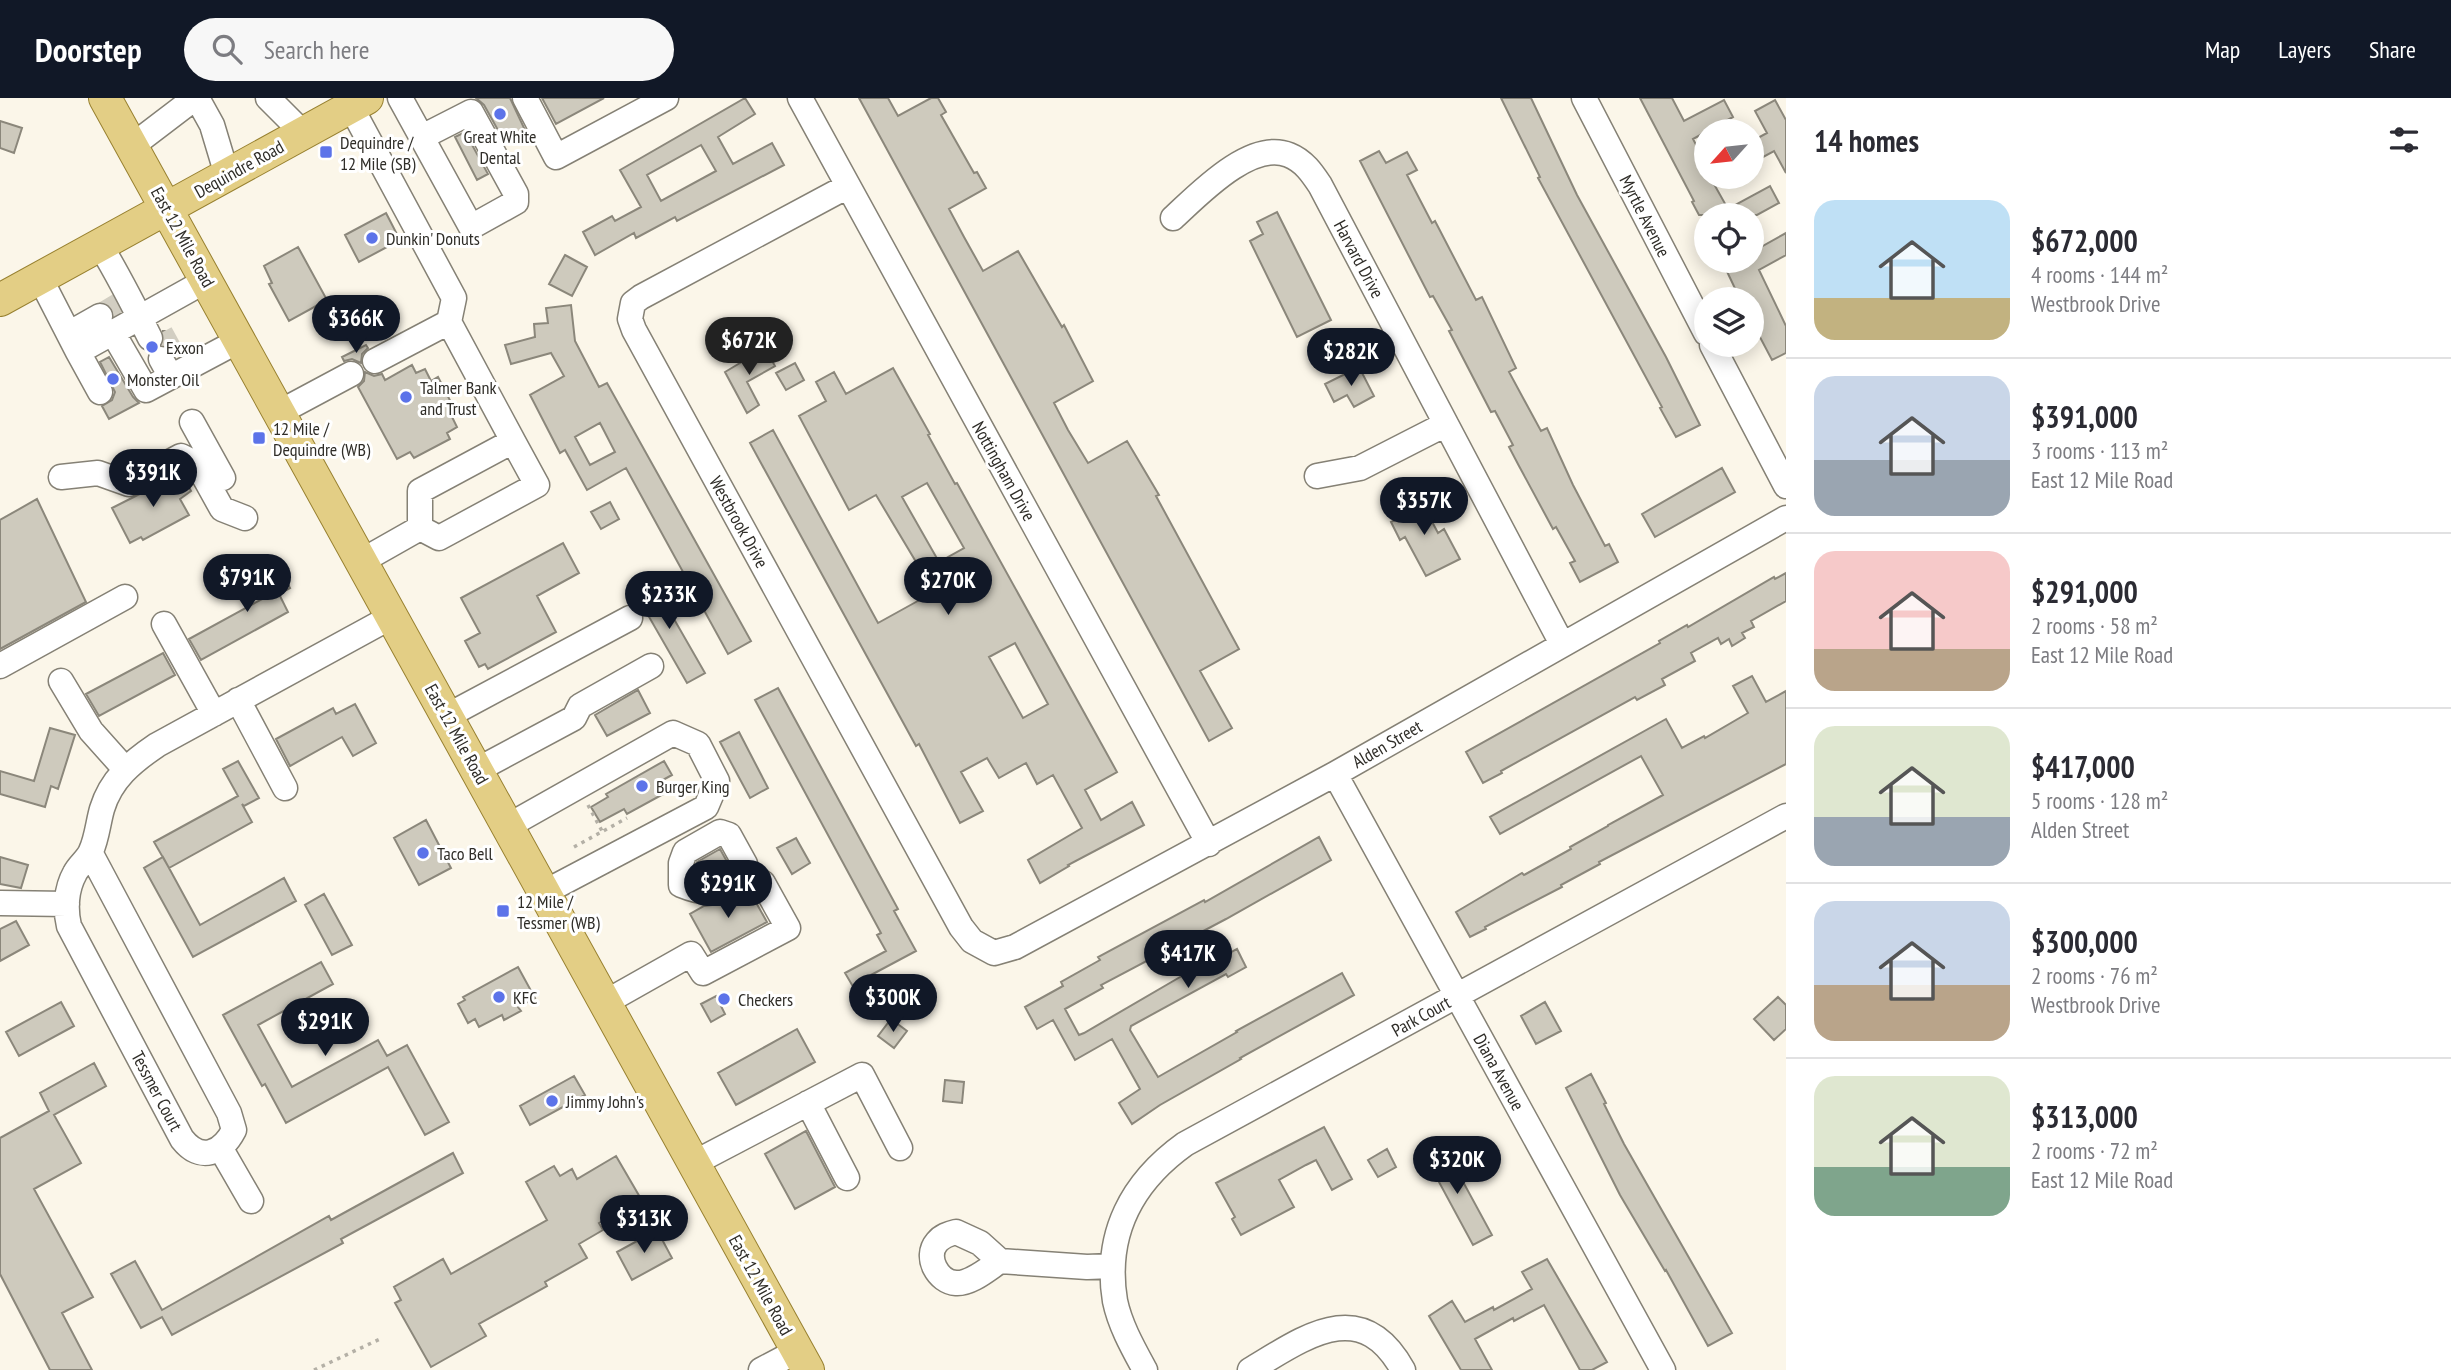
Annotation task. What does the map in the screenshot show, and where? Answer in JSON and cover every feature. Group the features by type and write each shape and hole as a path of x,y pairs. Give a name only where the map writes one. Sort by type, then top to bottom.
{"main road":[{"name":"East 12 Mile Road","path":"105,98 802,1361"},
{"name":"Dequindre Road","path":"0,300 359,102"}],"street":[{"path":"132,146 196,98 212,125 227,175"},
{"path":"268,98 303,133"},
{"path":"400,98 471,227 516,202 516,194 471,112 422,137"},
{"path":"525,98 556,158 639,105 666,98"},
{"name":"Nottingham Drive","path":"800,98 1209,844"},
{"name":"Myrtle Avenue","path":"1584,98 1694,310"},
{"path":"359,102 454,298 449,321 537,485 439,537 419,528"},
{"name":"Harvard Drive","path":"1173,218 1230,169 1253,157 1272,152 1288,154 1307,166 1320,185 1562,643"},
{"name":"Westbrook Drive","path":"848,186 641,297 633,303 630,319 961,927 972,941 982,948"},
{"path":"100,245 126,286 146,334"},
{"path":"40,278 100,392"},
{"path":"146,334 207,280"},
{"path":"375,361 449,321"},
{"path":"74,342 146,334 240,340"},
{"path":"1718,357 1786,486"},
{"path":"279,412 351,373"},
{"path":"61,477 97,473 128,484 181,456 197,464 222,509 247,522 192,422"},
{"path":"1317,476 1360,468 1446,424"},
{"path":"419,528 420,491 513,441"},
{"name":"Alden Street","path":"982,948 994,953 1015,947 1209,844 1786,518"},
{"path":"360,562 419,528"},
{"path":"0,666 125,597"},
{"name":"Tessmer Court","path":"221,1149 200,1152 190,1149 182,1139 69,926 67,904 74,874 90,854 103,807 114,783 125,769 157,744 391,617"},
{"path":"447,716 630,618"},
{"path":"164,624 214,714"},
{"path":"477,770 574,718 580,706 651,666"},
{"path":"61,681 91,732 125,769"},
{"path":"238,700 285,788"},
{"path":"508,825 673,733 698,744 717,781 706,807 545,892"},
{"name":"Diana Avenue","path":"1335,774 1662,1370"},
{"name":"Park Court","path":"1144,1370 1121,1321 1115,1301 1112,1266 1114,1246 1121,1220 1148,1175 1166,1158 1185,1144 1786,816"},
{"path":"90,854 229,1113 234,1130 221,1149 251,1201"},
{"path":"606,1002 691,954 703,973 788,928 763,883"},
{"path":"0,903 67,904"},
{"path":"694,1163 862,1075 900,1148"},
{"path":"808,1103 847,1178"},
{"path":"1000,1261 1087,1267 1112,1266"},
{"path":"1250,1370 1313,1334 1347,1327 1363,1330 1378,1339 1395,1355 1403,1370"},
{"path":"761,1370 802,1361"}],"path":[{"path":"586,802 602,831"},
{"path":"574,847 627,818"},
{"path":"314,1370 380,1339"}],"building":[{"name":"Great White Dental","path":"476,98 510,98 525,130 504,141 484,105"},
{"path":"542,98 604,98 556,124"},
{"path":"745,98 755,114 718,137 733,164 772,143 784,165 677,221 675,217 636,238 634,233 595,255 583,232 612,216 615,221 641,207 620,170","holes":["701,145 716,171 661,201 647,175"]},
{"path":"859,98 888,98 898,116 931,98 938,98 946,112 941,115 974,173 977,172 986,188 949,209 964,237 983,271 1018,251 1062,327 1064,325 1093,381 1054,403 1068,430 1088,463 1127,441 1159,495 1156,496 1239,649 1200,671 1232,728 1209,741"},
{"path":"1501,98 1531,98 1577,195 1700,425 1676,437 1538,178 1540,177"},
{"path":"1640,98 1672,98 1684,121 1724,100 1733,117 1694,119 1694,189 1717,189 1725,203 1694,203 1694,206 1692,202 1694,201"},
{"path":"1775,100 1786,120 1786,173 1774,151 1764,156 1764,135 1767,133 1764,119 1759,119 1755,111"},
{"path":"0,121 22,128 14,153 0,148"},
{"path":"465,132 488,174 477,180 455,137"},
{"path":"1379,151 1386,163 1407,152 1417,170 1407,175 1432,223 1435,221 1476,300 1482,297 1516,368 1509,372 1541,431 1547,428 1605,546 1609,544 1618,562 1580,582 1570,563 1575,561 1556,527 1553,529 1519,466 1509,447 1513,445 1495,411 1491,412 1449,331 1452,330 1433,296 1430,297 1360,161"},
{"path":"1770,186 1779,203 1764,211 1764,203 1739,203"},
{"path":"1277,212 1331,320 1297,337 1250,241 1263,234 1257,222"},
{"name":"Dunkin' Donuts","path":"386,213 400,240 359,262 345,235"},
{"path":"1786,233 1786,255 1764,267 1764,245"},
{"path":"298,247 327,300 289,321 269,284 272,283 264,266"},
{"path":"565,255 587,267 572,296 549,284"},
{"path":"1728,273 1760,273 1786,326 1786,353 1772,360 1764,345 1764,287 1734,287"},
{"path":"571,305 575,341 599,387 607,383 751,641 728,654 626,468 587,490 565,450 560,453 530,395 564,376 551,353 511,364 505,345 535,337 534,324 548,323 546,308","holes":["600,423 615,452 590,465 575,437"]},
{"path":"165,331 176,351 163,345"},
{"path":"366,345 368,348 362,354 361,363 352,359 344,361 342,357"},
{"path":"765,348 775,366 747,382 759,405 747,413 725,372"},
{"path":"109,357 139,403 109,419 102,406 112,400 115,392 100,362"},
{"path":"795,363 804,380 786,390 776,373"},
{"name":"Talmer Bank and Trust","path":"412,365 416,373 425,369 431,381 438,377 457,414 452,417 457,427 447,433 450,439 414,458 410,452 397,459 358,387 364,381 365,372 374,376 382,374 385,380"},
{"path":"1359,367 1374,396 1354,407 1347,395 1334,402 1325,384"},
{"path":"893,368 1117,772 1085,790 1101,820 1132,802 1144,825 1040,883 1028,860 1082,828 1053,775 1037,784 1026,763 999,778 987,758 961,772 983,811 960,823 919,744 916,746 750,443 773,430 878,623 934,592 876,495 849,510 799,416 826,401 816,382 834,372 846,394","holes":["927,483 964,548 939,562 902,497","1015,643 1048,704 1023,718 989,657"]},
{"path":"1722,468 1735,492 1655,537 1642,514"},
{"path":"181,473 191,491 180,499 189,515 143,540 141,537 130,543 112,508"},
{"path":"1417,493 1438,533 1444,529 1460,559 1426,576 1405,537 1400,540 1391,522 1404,516 1397,504"},
{"path":"37,499 86,602 0,649 0,520"},
{"path":"610,502 619,519 601,529 591,512"},
{"path":"563,543 579,573 537,596 556,632 488,669 485,664 479,667 465,641 480,633 461,598"},
{"path":"275,560 290,588 279,594 288,612 201,660 189,639 264,598 250,573"},
{"path":"1786,573 1786,601 1751,621 1754,627 1742,633 1745,638 1732,646 1729,639 1721,644 1718,638 1691,653 1695,661 1662,679 1665,685 1637,700 1635,697 1483,783 1466,752 1660,643 1659,641 1687,625 1688,627 1774,577 1775,579"},
{"path":"651,579 705,673 687,683 633,589"},
{"path":"163,653 175,675 99,716 86,694"},
{"path":"1752,676 1766,702 1786,691 1786,764 1599,862 1600,864 1561,885 1562,887 1470,937 1456,912 1663,795 1641,756 1500,834 1490,817 1666,719 1682,748 1704,736 1705,738 1748,713 1733,686"},
{"path":"778,688 898,909 894,911 916,951 871,975 874,980 855,990 845,973 886,951 877,935 881,933 755,700"},
{"path":"638,690 650,713 607,736 595,715"},
{"path":"355,704 376,743 353,756 342,737 290,766 276,739 333,708 336,714"},
{"path":"50,728 75,735 58,789 51,786 45,807 0,794 0,771 34,781"},
{"path":"739,732 768,788 750,798 720,742"},
{"path":"238,761 259,798 244,806 242,804 252,822 169,868 154,842 238,796 223,769"},
{"name":"Burger King","path":"664,761 672,775 661,781 667,792 627,814 624,809 600,822 591,807 608,797 606,794"},
{"name":"Taco Bell","path":"426,820 451,868 419,885 394,838"},
{"path":"1319,837 1331,860 1101,985 1103,988 1065,1009 1079,1035 1199,966 1201,969 1237,949 1246,967 1228,977 1226,974 1131,1026 1130,1030 1158,1077 1342,973 1354,995 1240,1058 1132,1124 1119,1103 1140,1089 1112,1039 1075,1060 1053,1020 1037,1029 1025,1007 1063,986 1061,982 1100,960 1098,957 1204,900 1205,902"},
{"path":"796,838 810,863 792,874 777,848"},
{"path":"720,849 730,867 712,876 699,875 696,870 697,862"},
{"path":"0,857 28,865 21,888 0,884"},
{"path":"163,857 200,925 284,878 296,901 193,957 144,868"},
{"path":"749,890 767,922 711,952 690,914 704,906 728,903"},
{"path":"324,894 352,945 332,955 305,905"},
{"path":"16,921 29,945 0,961 0,929"},
{"path":"321,962 333,984 258,1025 292,1087 378,1040 387,1056 407,1045 449,1122 425,1135 388,1067 286,1123 223,1015"},
{"name":"KFC","path":"518,967 535,998 518,1007 521,1011 504,1020 502,1015 479,1027 475,1019 468,1023 458,1004 465,1000 463,997"},
{"path":"716,996 725,1014 711,1022 701,1004"},
{"path":"1778,997 1786,1005 1786,1029 1774,1040 1754,1019"},
{"path":"61,1002 74,1026 19,1056 6,1032"},
{"path":"1545,1002 1561,1031 1536,1044 1521,1016"},
{"path":"891,1019 907,1031 894,1048 878,1036"},
{"path":"797,1029 815,1062 736,1105 718,1073"},
{"path":"94,1063 106,1086 54,1115 81,1163 34,1189 93,1297 62,1313 92,1370 50,1370 0,1274 0,1138 49,1111 40,1093"},
{"path":"1591,1074 1624,1144 1732,1333 1708,1346 1620,1195 1566,1088"},
{"name":"Jimmy John's","path":"574,1076 585,1095 530,1125 520,1106"},
{"path":"945,1080 964,1082 962,1103 943,1101"},
{"path":"1324,1127 1352,1179 1332,1190 1316,1160 1306,1165 1279,1180 1294,1207 1241,1235 1232,1219 1235,1217 1216,1183"},
{"path":"806,1131 835,1187 795,1209 765,1154"},
{"path":"1435,1145 1455,1181 1461,1178 1492,1235 1473,1245 1432,1169 1426,1172 1417,1155"},
{"path":"1387,1149 1396,1167 1378,1177 1368,1160"},
{"path":"453,1153 463,1173 341,1239 343,1243 172,1335 162,1317 141,1328 111,1274 135,1261 162,1310 329,1216 331,1220"},
{"path":"616,1156 641,1199 599,1223 603,1230 579,1244 587,1258 545,1282 547,1286 479,1324 486,1336 431,1367 395,1303 401,1300 394,1287 443,1259 451,1274 547,1220 526,1182 554,1166 560,1176 572,1169 577,1179"},
{"path":"657,1230 672,1258 632,1280 617,1252"},
{"path":"1547,1259 1607,1362 1592,1370 1580,1370 1544,1305 1475,1339 1492,1370 1461,1370 1429,1316 1452,1301 1465,1322 1493,1307 1494,1310 1532,1289 1522,1272"}],"tunnel":[{"path":"100,316 120,304"},
{"path":"161,333 172,353"}],"place":[{"name":"Great White Dental","path":"500,114"},
{"name":"Dequindre / 12 Mile (SB)","path":"326,152"},
{"name":"Dunkin' Donuts","path":"372,238"},
{"name":"Exxon","path":"152,347"},
{"name":"Monster Oil","path":"113,379"},
{"name":"Talmer Bank and Trust","path":"406,397"},
{"name":"12 Mile / Dequindre (WB)","path":"259,438"},
{"name":"Burger King","path":"642,786"},
{"name":"Taco Bell","path":"423,853"},
{"name":"12 Mile / Tessmer (WB)","path":"503,911"},
{"name":"KFC","path":"499,997"},
{"name":"Checkers","path":"724,999"},
{"name":"Jimmy John's","path":"552,1101"}]}
